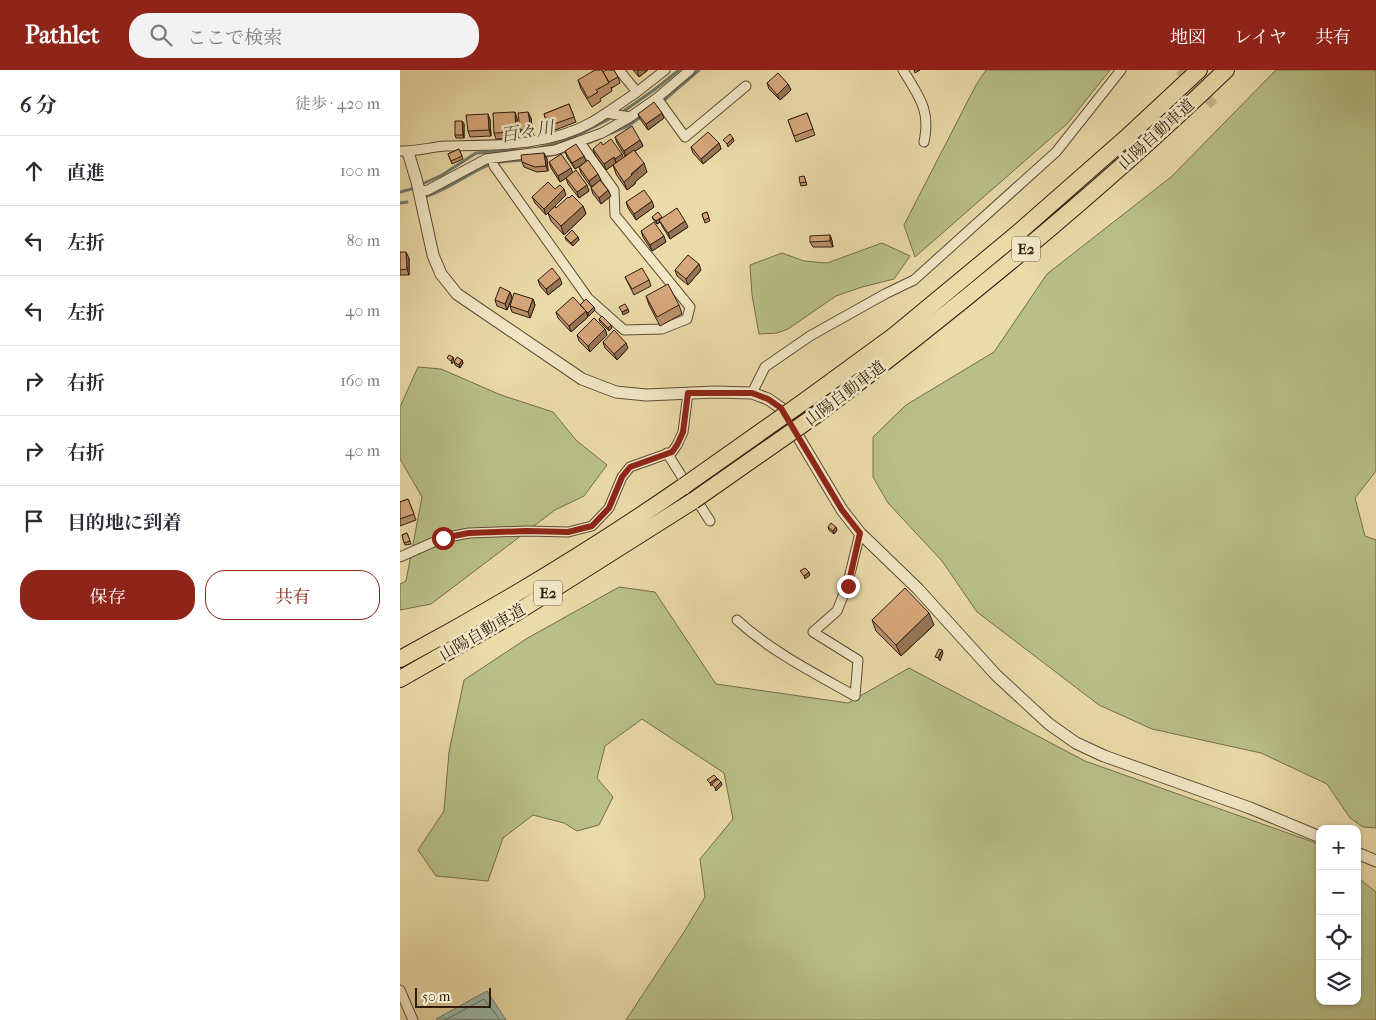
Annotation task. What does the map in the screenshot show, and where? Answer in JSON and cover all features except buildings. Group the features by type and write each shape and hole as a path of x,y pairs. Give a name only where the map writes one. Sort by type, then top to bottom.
{"highway":[{"name":"山陽自動車道","path":"400,659 609,536 684,486 895,335 1018,233 1126,138 1199,70"},
{"name":"山陽自動車道","path":"400,679 519,611 693,501 816,415 909,345 1029,247 1138,152 1226,70"}],"street":[{"path":"619,70 637,92"},
{"path":"418,188 428,190 489,156 522,144 548,139 591,122 637,92 665,70"},
{"path":"690,70 660,101 581,144 555,150 489,156 438,146 404,152 418,188 433,255 441,274 457,294 582,379 616,392 646,395 752,393 768,399 781,408 842,510 860,533 918,589 996,675 1049,724 1076,743 1104,756 1250,808 1316,835"},
{"path":"903,70 923,105 927,117 924,142"},
{"path":"752,393 765,367 810,336 914,280 1056,152 1121,70"},
{"path":"660,101 686,137 746,86"},
{"path":"607,113 628,117"},
{"path":"489,156 588,298 624,330 662,330 687,319 690,307 615,215 614,190 581,144"},
{"path":"400,557 443,538 469,533 568,532 592,526 609,508 622,477 630,467 672,452 683,432 688,393"},
{"path":"667,453 710,521"},
{"path":"737,620 755,636 804,669 855,696 858,660 813,632 837,611 840,605 848,586 860,533"},
{"path":"1361,855 1376,861"},
{"path":"400,990 413,1020"}],"green space":[{"path":"986,70 1110,70 1067,124 915,257 904,225 976,85"},
{"path":"1276,70 1376,70 1376,471 1355,498 1365,536 1376,540 1376,828 1363,827 1350,818 1327,784 1261,753 1152,729 1099,705 977,612 942,561 888,503 873,477 873,437 906,405 994,352 1047,274 1171,177"},
{"path":"882,243 910,256 894,279 836,296 788,329 777,333 759,334 752,295 750,265 782,253 804,261 827,263"},
{"path":"418,367 441,369 501,395 553,412 576,440 607,465 584,496 555,510 431,604 400,610 400,584 406,581 422,497 400,459 400,407"},
{"path":"619,587 655,592 716,684 848,703 909,668 1085,761 1313,842 1316,844 1316,1005 1361,1005 1361,880 1376,892 1376,1020 626,1020 705,897 700,859 733,819 724,773 642,719 605,746 597,778 613,797 599,825 577,831 564,823 533,815 503,838 488,881 436,876 418,850 444,811 449,752 464,680 526,639"}],"water":[{"path":"487,991 506,1020 436,1019"}],"waterway":[{"name":"百々川","path":"621,113 679,70"},
{"path":"662,102 699,70"},
{"path":"606,135 628,126 642,116"},
{"name":"百々川","path":"539,148 570,139 613,117"},
{"path":"583,145 598,139"},
{"name":"百々川","path":"420,185 442,175 476,153 520,150"},
{"path":"543,157 568,151"},
{"path":"427,196 491,164 524,160"},
{"name":"百々川","path":"400,192 415,188"},
{"path":"400,203 407,202"}],"tunnel":[{"path":"1179,70 1216,107"}],"route":[{"path":"443,538 469,533 568,532 592,526 609,508 622,477 630,467 653,457 672,452 683,432 688,393 752,393 768,399 781,408 842,510 860,533 848,586"}]}
